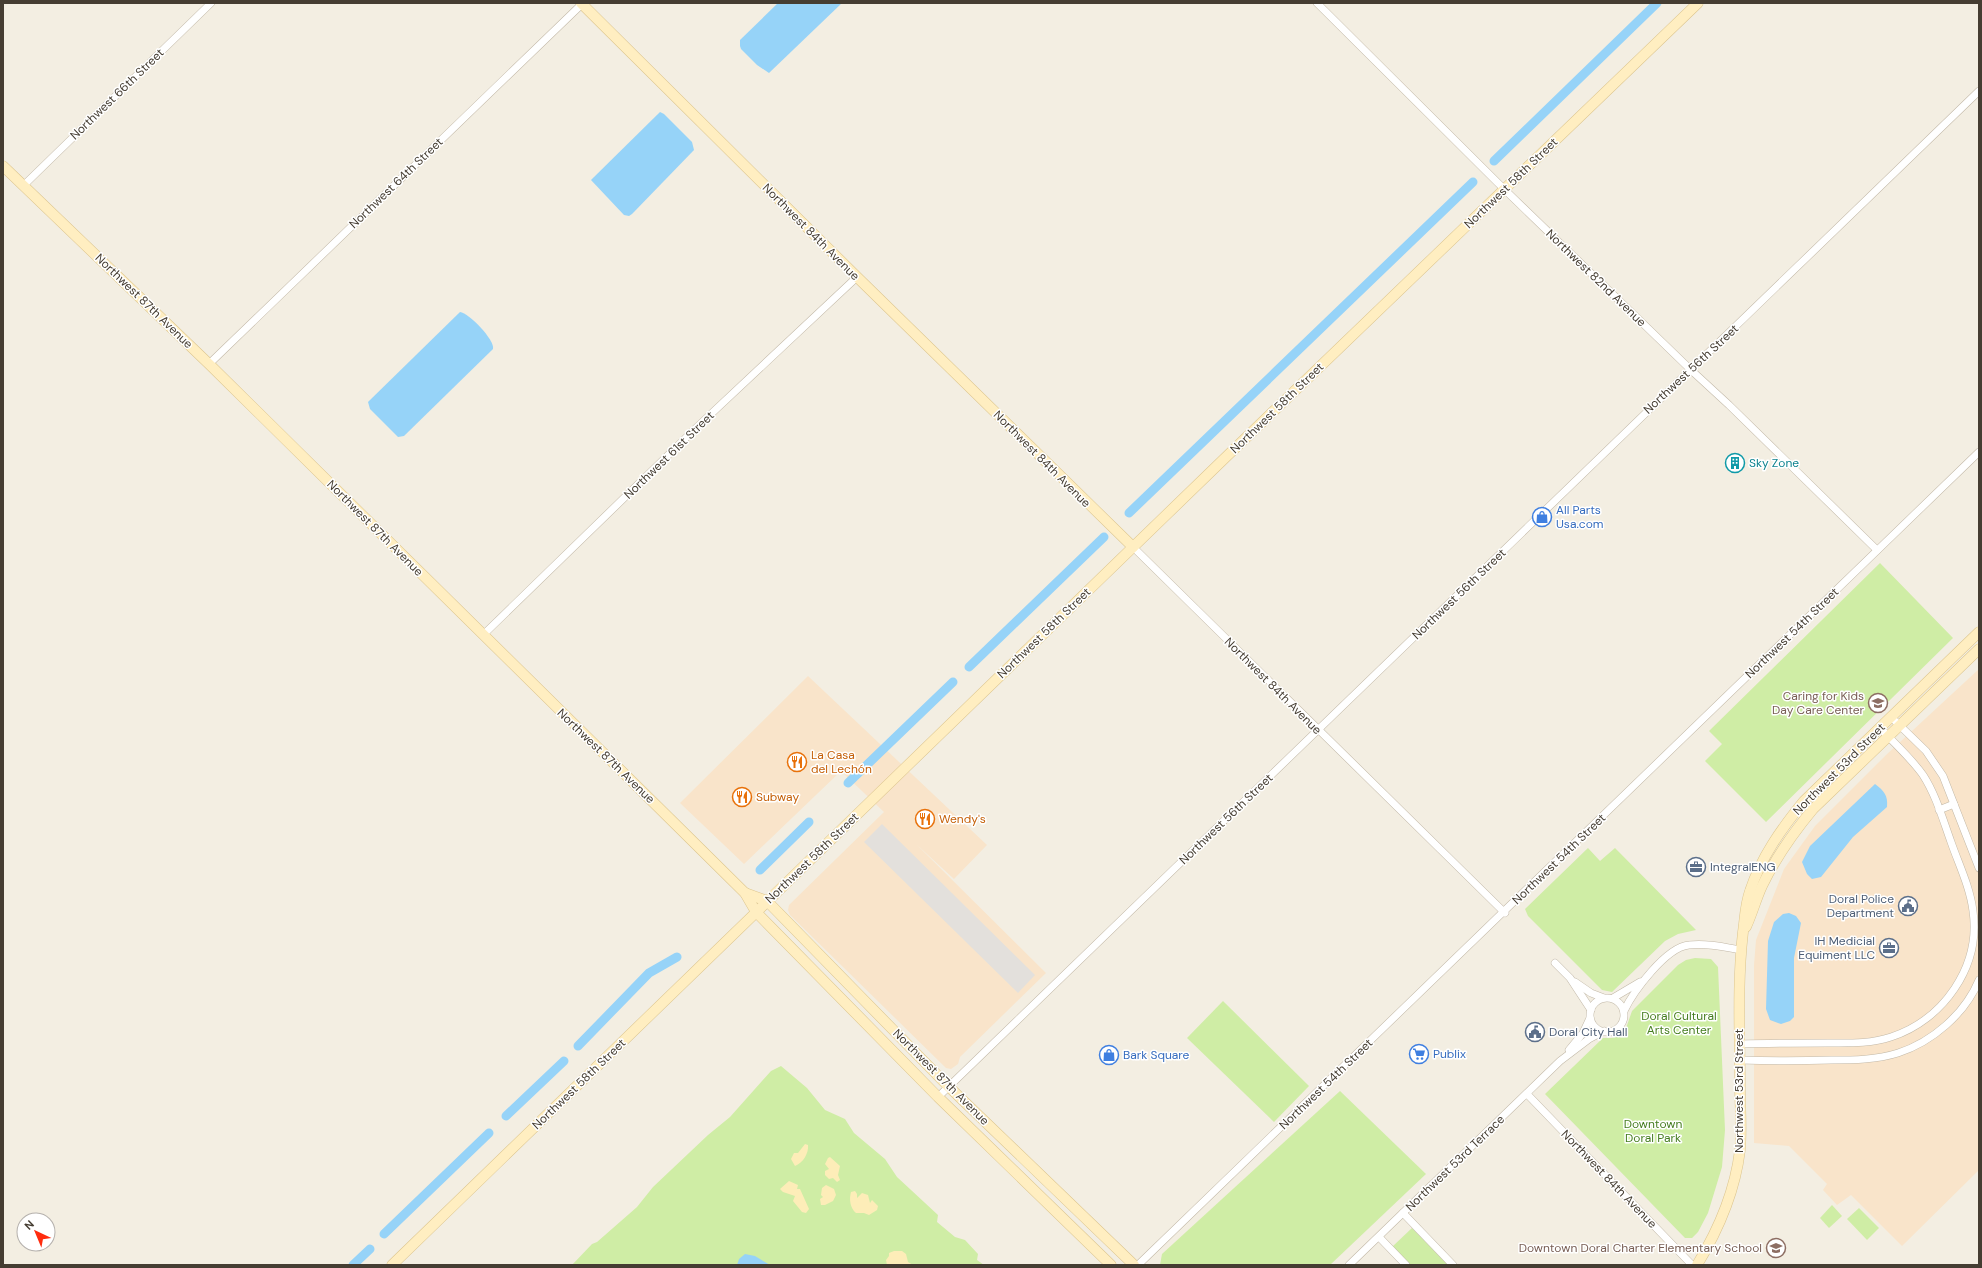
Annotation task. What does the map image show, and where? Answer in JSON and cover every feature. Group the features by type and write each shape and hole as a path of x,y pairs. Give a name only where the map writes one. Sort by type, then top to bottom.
{"main road":[{"name":"Northwest 84th Avenue","path":"582,3 857,277 1133,547"},
{"name":"Northwest 58th Street","path":"392,1265 1133,547 1698,3"},
{"name":"Northwest 87th Avenue","path":"3,166 209,364 745,893 756,912 938,1097 1111,1265"},
{"name":"Northwest 53rd Street","path":"1697,1265 1721,1221 1734,1184 1740,1149 1740,950 1744,913 1750,890 1770,846 1804,801 1979,632"},
{"name":"Northwest 53rd Street","path":"1743,932 1774,863 1792,834 1813,809 1979,649"},
{"path":"1770,846 1774,863"},
{"name":"Northwest 87th Avenue","path":"745,893 767,901 948,1086 1134,1265"}],"street":[{"name":"Northwest 66th Street","path":"23,186 211,3"},
{"name":"Northwest 64th Street","path":"209,364 582,3"},
{"name":"Northwest 82nd Avenue","path":"1317,3 1504,189 1729,405 1877,550"},
{"name":"Northwest 56th Street","path":"938,1097 1979,91"},
{"name":"Northwest 61st Street","path":"483,635 696,428 857,277"},
{"name":"Northwest 54th Street","path":"1138,1265 1505,913 1979,452"},
{"name":"Northwest 84th Avenue","path":"1133,547 1505,913"},
{"path":"1892,717 1935,762 1943,776 1979,868"},
{"path":"1740,1044 1873,1042 1891,1037 1915,1027 1931,1016 1954,991 1962,978 1973,943 1974,928 1973,911 1967,884 1940,810 1922,774 1880,728"},
{"path":"1940,810 1954,804"},
{"path":"1555,963 1570,978 1592,993 1604,998 1613,998 1645,979 1675,950 1687,944 1740,950"},
{"path":"1570,978 1591,1014 1595,1027 1604,1032 1611,1031 1620,1026 1623,1022 1624,1012 1621,1004 1613,998"},
{"path":"1624,1012 1645,979"},
{"path":"1740,1060 1851,1060 1876,1058 1907,1050 1923,1042 1950,1022 1961,1009 1979,980"},
{"path":"1591,1014 1596,1002 1604,998"},
{"name":"Northwest 53rd Terrace","path":"1560,1062 1583,1033 1591,1014"},
{"name":"Northwest 53rd Terrace","path":"1349,1265 1560,1062 1589,1039 1604,1032"},
{"name":"Northwest 84th Avenue","path":"1526,1094 1692,1265"},
{"path":"1403,1213 1453,1265"},
{"path":"1379,1236 1406,1265"}],"shaded area":[{"path":"1979,669 1979,1170 1902,1246 1851,1195 1837,1205 1823,1190 1827,1184 1789,1146 1754,1143 1754,965 1756,940 1784,869 1815,826 1886,755"},
{"path":"808,676 987,845 954,879 916,844 1046,973 960,1057 958,1064 951,1069 946,1068 790,915 788,910 789,905 884,812 841,771 744,864 680,803"},
{"path":"882,824 1035,975 1018,993 864,842"}],"green space":[{"path":"1880,563 1953,638 1766,822 1705,761 1722,744 1709,731"},
{"path":"1588,848 1600,861 1615,848 1696,930 1678,934 1665,941 1612,992 1602,990 1528,916 1525,909"},
{"name":"Downtown Doral Park","path":"1695,958 1711,959 1718,967 1725,1130 1722,1167 1708,1213 1698,1232 1692,1238 1685,1238 1545,1094 1603,1038 1612,1038 1625,1031 1632,1011 1678,965 1686,960"},
{"path":"1223,1001 1309,1086 1274,1122 1187,1038"},
{"path":"781,1066 807,1088 825,1110 845,1119 854,1133 885,1159 897,1177 938,1215 937,1222 955,1237 965,1240 978,1254 977,1260 984,1265 572,1265 592,1244 597,1242 637,1207 653,1187 708,1135 730,1117 771,1071"},
{"path":"1340,1091 1426,1174 1330,1265 1160,1265 1162,1254"},
{"path":"1832,1205 1842,1216 1829,1228 1820,1218"},
{"path":"1859,1208 1879,1228 1867,1240 1847,1219"},
{"path":"1412,1228 1448,1265 1409,1265 1392,1247"}],"sand":[{"path":"805,1144 808,1145 806,1154 801,1163 795,1166 791,1159 794,1153 798,1153"},
{"path":"830,1157 840,1166 838,1175 840,1180 837,1182 833,1178 829,1179 825,1175 825,1171 829,1169 825,1164"},
{"path":"789,1181 798,1185 797,1189 800,1189 809,1209 806,1213 802,1212 793,1201 795,1196 783,1192 780,1189"},
{"path":"826,1185 834,1189 836,1195 833,1201 825,1205 821,1205 820,1199 823,1197 821,1195 822,1188"},
{"path":"855,1191 857,1198 862,1193 868,1195 870,1203 872,1200 878,1206 877,1210 869,1215 864,1213 856,1213 852,1209 850,1200 851,1192"},
{"path":"894,1251 902,1251 906,1254 908,1262 913,1265 887,1265 886,1260 889,1253"}],"water":[{"path":"778,3 842,3 769,73 757,65 741,49 740,40"},
{"path":"660,112 664,114 692,142 694,150 632,214 629,216 624,215 591,180"},
{"path":"460,312 469,317 481,328 493,345 493,349 404,436 398,437 370,409 368,402"},
{"path":"1875,784 1885,794 1887,799 1887,807 1853,837 1821,877 1812,879 1807,874 1802,862 1810,846"},
{"path":"1789,913 1796,916 1801,923 1794,958 1794,1017 1790,1021 1781,1024 1770,1020 1766,1009 1768,941 1774,922 1783,914"},
{"path":"745,1254 755,1256 770,1265 737,1265 739,1259"}],"waterway":[{"path":"1494,161 1657,3"},
{"path":"1129,513 1473,182"},
{"path":"969,667 1104,537"},
{"path":"848,783 953,682"},
{"path":"760,870 809,822"},
{"path":"578,1046 649,973 677,957"},
{"path":"506,1116 564,1061"},
{"path":"384,1234 489,1133"},
{"path":"353,1265 370,1249"}],"place":[{"name":"Sky Zone","path":"1735,463"},
{"name":"All Parts Usa.com","path":"1542,517"},
{"name":"Caring for Kids Day Care Center","path":"1878,703"},
{"name":"La Casa del Lechón","path":"797,762"},
{"name":"Subway","path":"742,797"},
{"name":"Wendy's","path":"925,819"},
{"name":"IntegralENG","path":"1696,867"},
{"name":"Doral Police Department","path":"1908,906"},
{"name":"IH Medicial Equiment LLC","path":"1889,948"},
{"name":"Doral City Hall","path":"1535,1032"},
{"name":"Publix","path":"1419,1054"},
{"name":"Bark Square","path":"1109,1055"},
{"name":"Downtown Doral Charter Elementary School","path":"1776,1248"}],"park label":[{"name":"Doral Cultural Arts Center","path":"1679,1023"}]}
